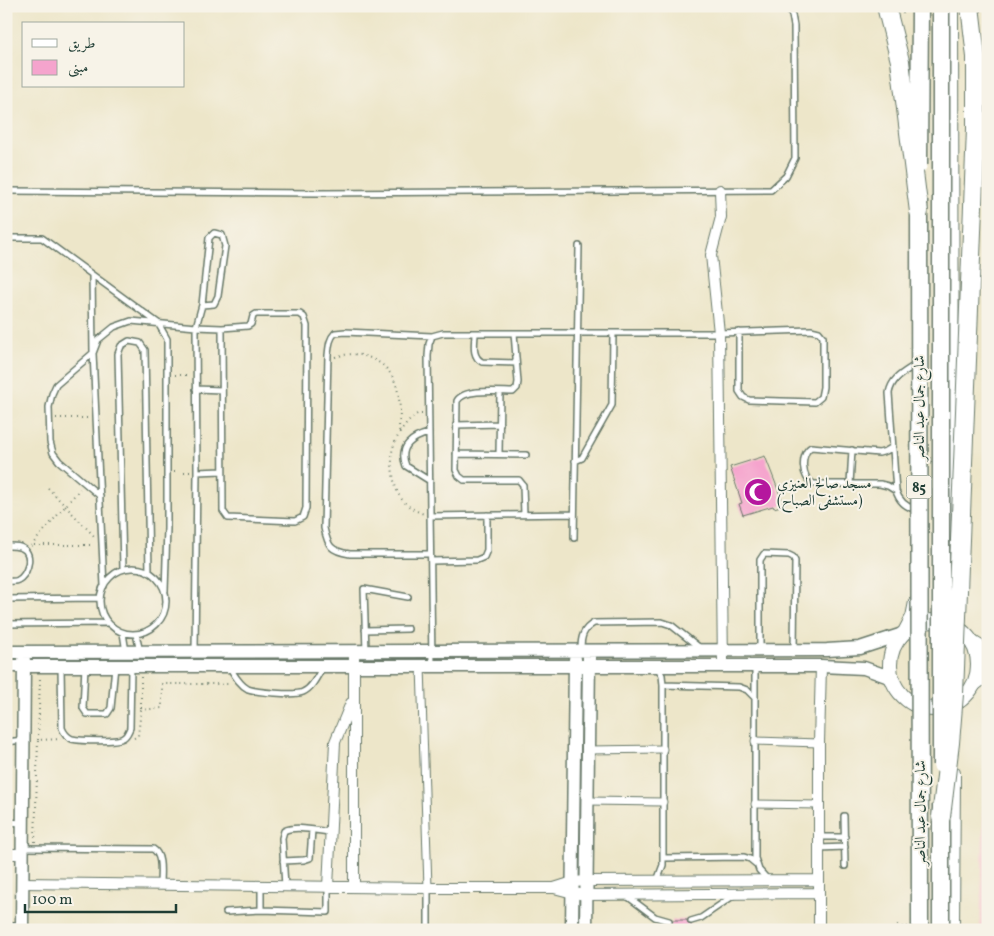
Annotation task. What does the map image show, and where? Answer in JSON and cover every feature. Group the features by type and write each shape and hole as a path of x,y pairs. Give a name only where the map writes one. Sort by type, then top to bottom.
{"highway":[{"path":"886,6 900,61 919,212"},
{"name":"شارع جمال عبد الناصر","path":"913,929 920,826 920,6"},
{"name":"شارع جمال عبد الناصر","path":"941,6 941,930"},
{"path":"941,818 954,694 974,230 976,57 970,6"}],"main road":[{"path":"913,929 912,720 906,699 892,678 891,662 895,646 913,617 916,604 915,6"},
{"path":"951,6 952,608 956,622 977,652 978,660 978,674 953,724 952,930"},
{"path":"905,632 918,624 935,621 951,624 967,636"},
{"path":"906,699 921,707 937,709 953,705 968,693"}],"street":[{"path":"720,190 721,217 711,255 719,333 723,665"},
{"path":"6,652 849,650 871,645 905,632"},
{"path":"967,636 988,650"},
{"path":"529,651 530,665"},
{"path":"582,651 589,665 586,930"},
{"path":"572,930 575,665 582,651"},
{"path":"692,665 696,651"},
{"path":"22,927 22,884 26,850 22,823 25,652"},
{"path":"354,887 354,666 360,652"},
{"path":"6,666 61,670 85,666 136,668 229,666 755,665 864,668 892,678"},
{"path":"426,666 428,888"},
{"path":"819,930 818,743 821,666"},
{"path":"968,693 988,676"},
{"path":"328,887 335,742 354,698"},
{"path":"755,741 818,743"},
{"path":"588,750 663,748"},
{"path":"588,801 663,802"},
{"path":"755,804 819,805"},
{"path":"6,854 26,850"},
{"path":"690,880 690,894"},
{"path":"719,880 719,894"},
{"path":"573,888 587,881 819,880"},
{"path":"22,884 573,888 587,894 819,893"}],"lane":[{"path":"6,191 329,193 771,190 786,176 795,158 795,43 792,15 787,6"},
{"path":"194,652 197,472 196,328 202,305 209,238 214,233 222,234 225,246 218,296 214,304 202,305"},
{"path":"6,238 42,238 158,322 167,339 166,604 162,617 154,627 143,633 130,635 118,631 107,623 101,611 100,598 104,586 112,576 123,569 136,568 149,572 159,580 165,591"},
{"path":"574,538 579,246"},
{"path":"92,275 93,352 104,586"},
{"path":"100,496 53,453 50,442 49,419 49,407 56,385 93,352 98,340 114,327 131,321 158,322 196,328 222,328 248,326 256,314 300,314 304,317 307,326 306,508 303,517 295,521 228,518 223,511 222,328"},
{"path":"430,554 350,554 332,548 328,543 324,528 328,359 329,342 335,333 432,336 443,333 719,333 739,332 811,330 819,332 823,337 823,387 821,397 815,402 749,400 743,397 739,391 739,332"},
{"path":"475,333 474,354 477,359 482,362 516,362"},
{"path":"514,333 517,388 513,392 474,392 459,397 457,400 456,470 464,480 520,480 523,485 524,515"},
{"path":"575,461 582,458 612,405 612,333"},
{"path":"426,666 432,651 429,344 432,336"},
{"path":"123,569 118,354 122,346 129,341 140,343 145,350 149,572"},
{"path":"916,365 897,377 890,388 889,394 896,491 905,505 916,510"},
{"path":"196,389 222,390"},
{"path":"499,454 500,392"},
{"path":"456,425 500,424"},
{"path":"429,433 413,438 403,455 406,466 430,481"},
{"path":"893,447 882,452 811,447 804,456 805,476 811,484 884,484 896,491"},
{"path":"850,484 852,450"},
{"path":"456,454 526,455"},
{"path":"197,472 222,471"},
{"path":"430,516 574,514"},
{"path":"431,561 477,560 484,557 487,550 487,515"},
{"path":"6,546 16,546 26,551 28,557 24,576 17,581 6,581"},
{"path":"760,651 760,560 764,554 789,555 795,561 794,651"},
{"path":"360,652 365,630 364,589 408,597"},
{"path":"6,599 100,598"},
{"path":"582,651 581,638 583,633 594,623 659,621 671,625 696,651"},
{"path":"6,624 107,623"},
{"path":"365,630 408,629"},
{"path":"123,633 126,652"},
{"path":"136,634 140,652"},
{"path":"654,665 661,672 663,685 663,858 662,871 657,881"},
{"path":"755,665 756,864"},
{"path":"85,666 83,708 88,714 107,714 111,708 115,666"},
{"path":"229,666 241,684 247,688 256,691 298,694 309,688 323,666"},
{"path":"61,670 62,728 65,734 71,739 119,740 128,734 130,728 136,668"},
{"path":"663,685 739,687 747,690 755,698"},
{"path":"6,742 23,740"},
{"path":"844,816 845,866"},
{"path":"6,822 22,823"},
{"path":"285,886 282,838 284,831 298,829 331,832"},
{"path":"283,861 310,858 312,830"},
{"path":"819,842 845,837"},
{"path":"819,842 845,847"},
{"path":"26,850 153,849 157,851 159,856 160,885"},
{"path":"663,858 744,857 756,864 767,879"},
{"path":"261,886 261,910"},
{"path":"226,912 261,910 328,912 328,887"},
{"path":"428,888 428,930"},
{"path":"625,894 655,917 668,921"},
{"path":"692,921 701,918 736,894"},
{"path":"6,925 22,927"}],"path":[{"path":"328,359 344,354 362,354 382,363 388,369 393,377 398,396 400,434"},
{"path":"167,375 196,376"},
{"path":"49,419 96,417"},
{"path":"167,472 197,472"},
{"path":"26,551 85,483"},
{"path":"48,488 102,545"},
{"path":"33,545 102,545"},
{"path":"119,740 136,738 138,736 141,710 136,668"},
{"path":"26,850 38,740 40,676 61,670"},
{"path":"141,710 162,708 162,677"},
{"path":"162,684 241,684"},
{"path":"38,740 71,739"},
{"path":"897,930 898,926 913,929"}],"shaded area":[{"path":"988,672 988,930 980,930"}],"building":[{"name":"مسجد صالح العنيزي (مستشفى الصباح)","path":"765,456 784,505 774,508 773,506 743,515 739,504 742,503 730,467"},
{"path":"673,920 687,920 692,930 668,930"}],"place":[{"name":"مسجد صالح العنيزي (مستشفى الصباح)","path":"758,492"}]}
